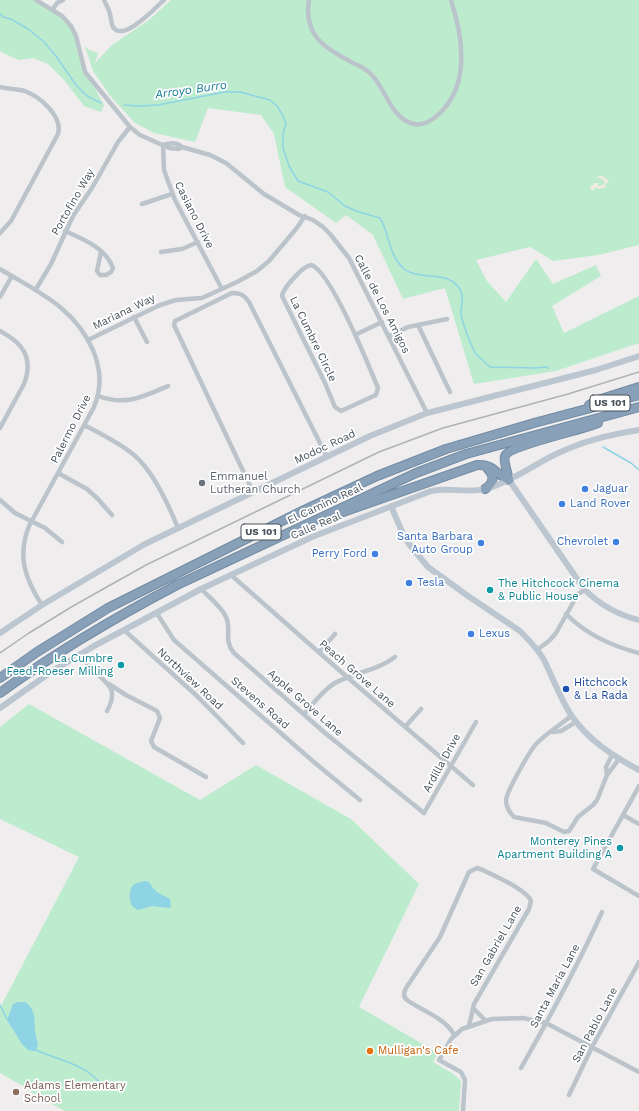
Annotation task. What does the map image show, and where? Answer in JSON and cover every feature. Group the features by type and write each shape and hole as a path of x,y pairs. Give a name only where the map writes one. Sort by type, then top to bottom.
{"highway":[{"path":"580,411 598,400 639,387"},
{"name":"El Camino Real","path":"0,678 37,652 108,608 377,476 446,448 639,395"},
{"name":"El Camino Real","path":"0,693 80,639 144,602 416,473 466,454 639,407"},
{"path":"509,480 508,470 504,460 507,453 522,446 597,424 610,414"},
{"path":"327,515 349,511 477,465 484,464 490,466 501,476 509,480"},
{"path":"484,464 492,474 493,479 490,486 485,489"}],"street":[{"name":"Calle de Los Amigos","path":"36,0 53,10 67,21 74,31 85,72 130,127 140,135 163,145 170,143 180,145 182,147 210,155 226,163 264,194 301,212 323,227 349,258 427,413"},
{"path":"53,10 57,3 63,0"},
{"path":"104,0 113,26 115,29 122,31 128,30 164,0"},
{"path":"309,0 308,17 315,36 321,44 370,73 397,113 414,124 424,123 433,119 440,113 449,102 459,81 461,48 457,21 451,0"},
{"path":"0,87 26,92 41,100 52,112 58,122 59,129 58,134 11,221 0,233"},
{"name":"Portofino Way","path":"36,289 51,264 73,216 92,188 118,142 130,127"},
{"name":"Casiano Drive","path":"163,145 164,170 172,194 222,289"},
{"path":"142,204 172,194"},
{"name":"Mariana Way","path":"88,340 166,302 198,299 253,274 264,266 296,229 305,216"},
{"path":"65,231 87,242 101,252 109,260 113,268 111,272 103,275 100,275 97,271 101,252"},
{"path":"161,252 182,250 198,242"},
{"name":"La Cumbre Circle","path":"313,265 320,272 332,290 355,335 378,390 373,396 341,411 335,407 325,383 282,296 284,289 304,267 313,265"},
{"name":"Palermo Drive","path":"0,269 36,289 70,315 88,340 97,360 100,372 98,396 29,526 24,541 24,565 26,575 31,587 42,605"},
{"path":"0,297 12,276"},
{"path":"253,492 174,325 174,320 232,293 244,295 249,302 327,457"},
{"path":"134,317 147,342"},
{"path":"389,336 408,327 447,319"},
{"path":"355,335 382,322"},
{"path":"418,325 450,392"},
{"path":"0,331 10,336 19,344 26,354 28,366 27,377 24,384 0,428"},
{"name":"Modoc Road","path":"0,633 42,605 121,558 178,528 370,436 427,413 596,370 639,356"},
{"path":"98,396 112,400 130,400 147,396 168,386"},
{"path":"84,424 127,450 142,462 153,478 178,528"},
{"name":"Calle Real","path":"0,708 54,670 156,612 201,589 312,537 436,490 476,491 485,489 509,480 553,455 582,442 639,430"},
{"path":"58,473 87,489 112,515"},
{"path":"509,480 574,577 585,590 609,609 619,614 639,620"},
{"path":"0,500 15,513 50,532 62,542"},
{"path":"391,506 406,539 428,567 520,632 538,650 543,658 571,716 576,722 593,741 612,756 639,770"},
{"name":"Peach Grove Lane","path":"231,575 347,678 473,785"},
{"name":"Apple Grove Lane","path":"201,589 226,616 228,627 227,641 231,650 304,714 424,813"},
{"path":"538,650 556,633 578,594 585,590"},
{"name":"Stevens Road","path":"156,612 174,640 315,763 360,800"},
{"path":"566,614 578,626 604,641 639,653"},
{"name":"Northview Road","path":"124,630 197,696 243,742"},
{"path":"319,652 335,634"},
{"path":"80,655 93,670 109,684 126,695 157,711 160,715 160,722 151,741 154,747 206,777"},
{"path":"304,714 329,687 347,678 382,666 395,657"},
{"path":"107,711 112,702 109,684"},
{"path":"406,727 421,709"},
{"path":"571,716 534,746 507,795 506,804 514,817 546,823 564,832 569,831 578,817 597,800 607,775 618,759"},
{"name":"Ardilla Drive","path":"424,813 476,722"},
{"path":"551,732 561,731 576,722"},
{"path":"607,775 606,767 612,756"},
{"path":"639,786 593,869 639,896"},
{"path":"622,815 639,824"},
{"name":"San Gabriel Lane","path":"454,1035 452,1030 440,1020 405,999 404,994 406,988 440,937 468,874 477,868 484,870 527,895 531,902 496,966 478,995 469,1026"},
{"name":"Santa Maria Lane","path":"521,1068 581,957 602,912"},
{"name":"San Pablo Lane","path":"569,1095 592,1047 638,963"},
{"path":"473,1008 486,1021"},
{"path":"463,1111 465,1084 463,1075 439,1060 454,1035 469,1026 486,1021 514,1017 529,1018 546,1023 639,1072"}],"green space":[{"path":"0,0 36,0 53,9 71,26 83,66 104,105 101,112 84,106 64,80 48,64 33,58 19,60 1,52"},
{"path":"171,0 639,0 639,245 598,255 553,261 530,247 476,260 487,281 506,302 536,259 553,284 596,265 601,276 552,306 564,333 639,296 639,343 556,371 474,384 445,288 403,299 373,235 346,215 336,223 285,187 274,134 261,115 208,108 195,142 154,133 135,123 111,97 93,71 85,46 89,50 98,53 95,63 112,45 149,20"},
{"path":"29,704 200,800 256,765 351,819 419,884 359,1007 438,1053 433,1062 455,1075 461,1081 459,1111 65,1111 35,1095 28,1089 0,1073 0,1008 79,857 0,819 0,727"}],"sand":[{"path":"602,176 609,181 606,184 606,187 599,189 595,187 592,191 590,186 594,185 593,183 598,183 598,186 603,185 605,182 600,178 597,178"}],"water":[{"path":"145,881 150,883 153,889 158,893 170,899 171,907 152,906 138,910 132,906 130,900 131,888 136,883"},
{"path":"25,1002 32,1009 33,1013 38,1046 35,1051 28,1050 22,1044 7,1020 13,1004"}],"waterway":[{"name":"Arroyo Burro","path":"0,14 3,17 11,19 28,29 43,41 56,56 76,85 87,96 101,103"},
{"name":"Arroyo Burro","path":"124,105 158,105 225,92 240,92 270,100 277,106 286,123 283,134 283,148 289,166 298,181 328,192 345,206 356,211 380,218 386,231 394,257 403,268 417,274 440,277 454,282 462,294 461,316 472,347 477,355 490,367 548,368"},
{"name":"Arroyo Burro","path":"603,447 631,463 639,470"},
{"path":"0,1005 7,1019"},
{"path":"34,1049 78,1066 93,1076 100,1083"}],"railway":[{"path":"0,653 73,606 146,565 379,452 443,428 568,394 639,372"}],"place":[{"name":"Emmanuel Lutheran Church","path":"202,483"},
{"name":"Jaguar","path":"585,489"},
{"name":"Land Rover","path":"562,504"},
{"name":"Chevrolet","path":"616,542"},
{"name":"Santa Barbara Auto Group","path":"481,543"},
{"name":"Perry Ford","path":"375,554"},
{"name":"Tesla","path":"409,583"},
{"name":"The Hitchcock Cinema & Public House","path":"490,590"},
{"name":"Lexus","path":"471,634"},
{"name":"La Cumbre Feed-Roeser Milling","path":"121,665"},
{"name":"Hitchcock & La Rada","path":"566,689"},
{"name":"Monterey Pines Apartment Building A","path":"620,848"},
{"name":"Mulligan's Cafe","path":"370,1051"},
{"name":"Adams Elementary School","path":"16,1092"}]}
